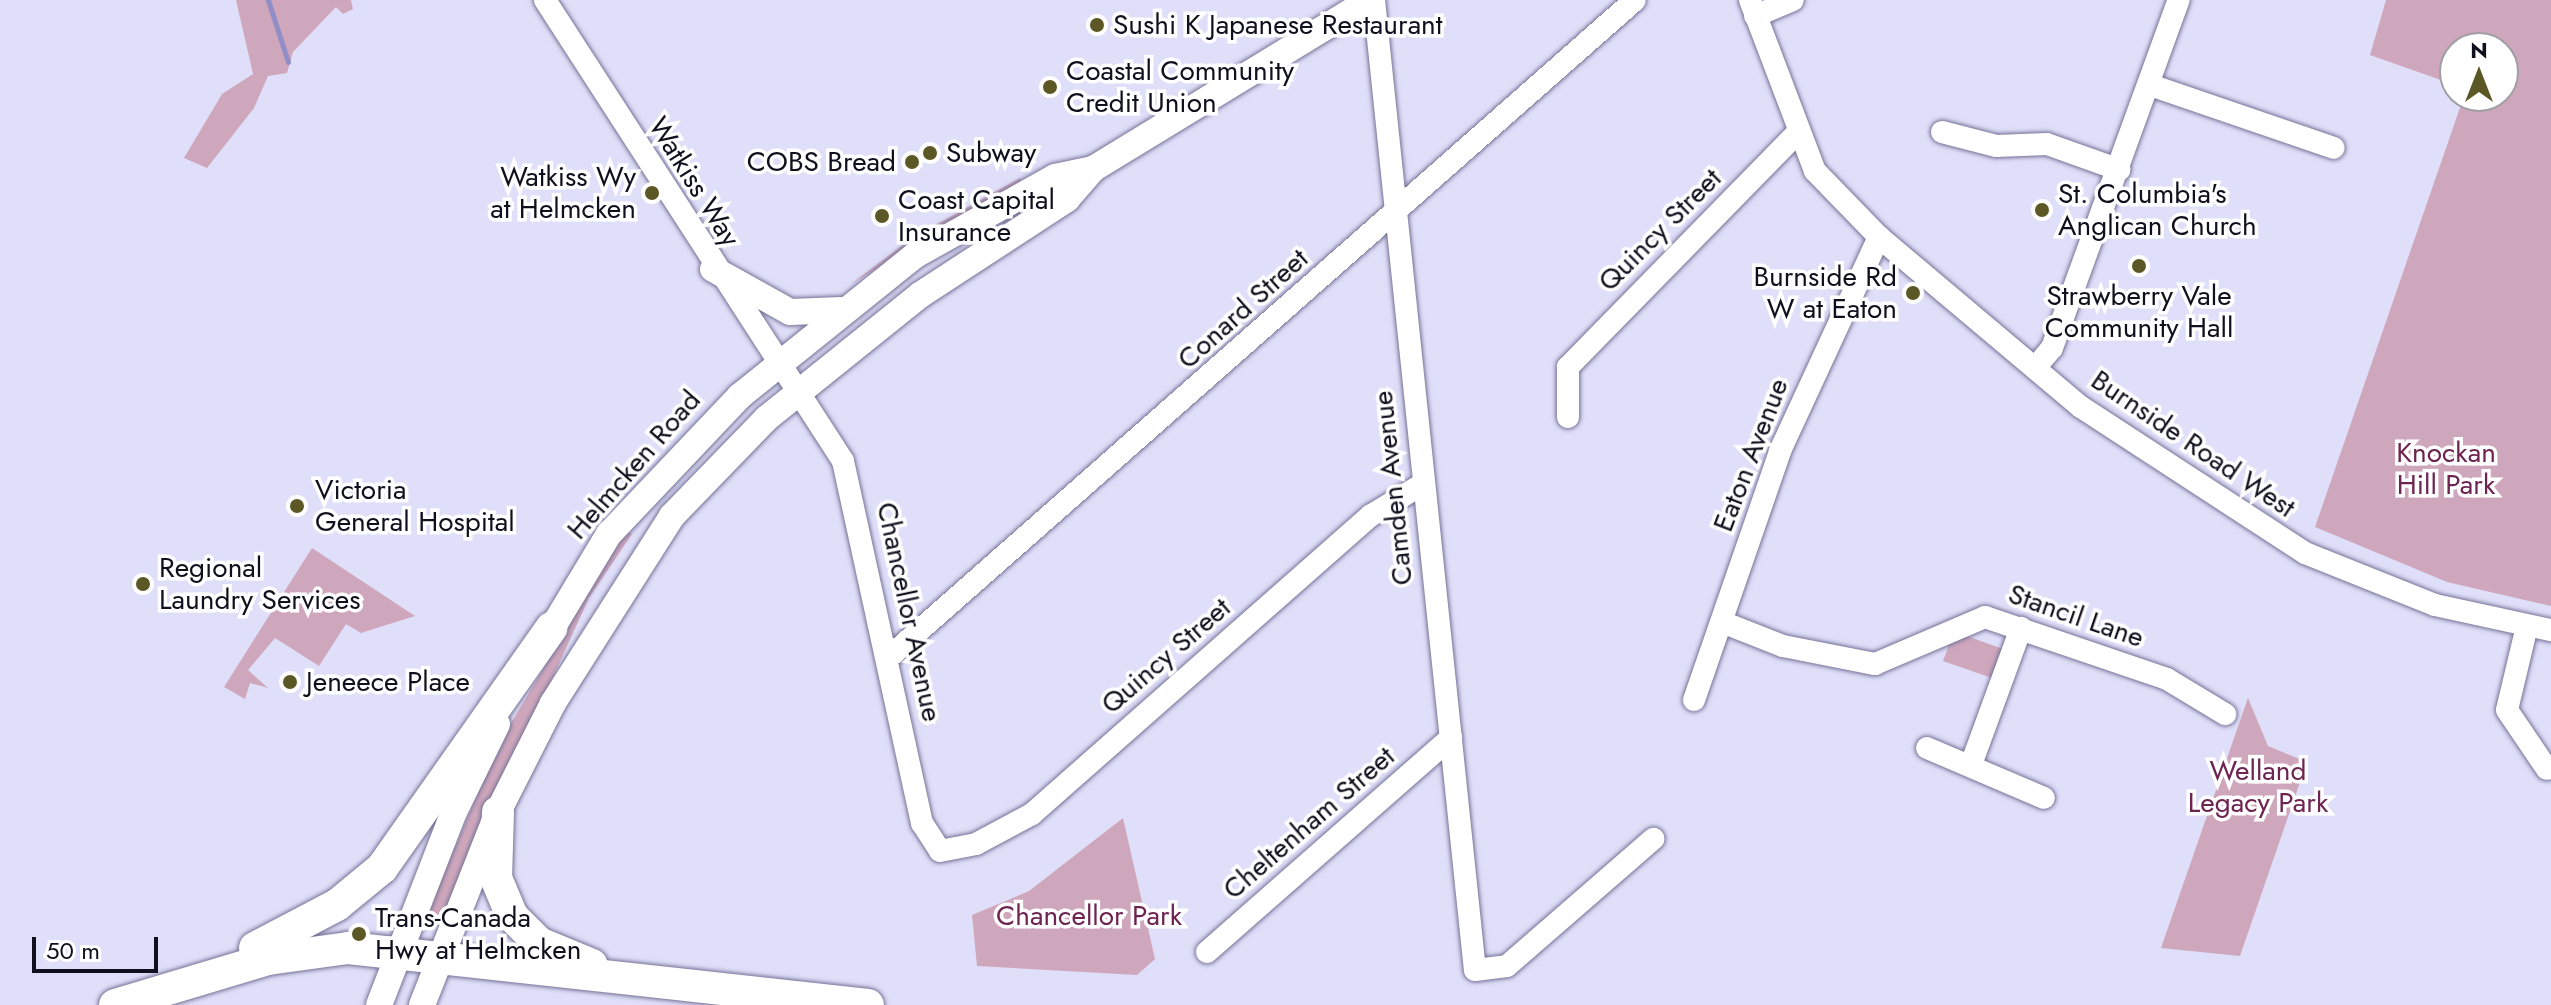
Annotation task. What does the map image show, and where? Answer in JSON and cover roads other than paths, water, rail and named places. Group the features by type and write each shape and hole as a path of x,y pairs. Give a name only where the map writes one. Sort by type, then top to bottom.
{"highway":[{"path":"169,986 315,919 382,868 551,628"},
{"path":"498,812 496,878 523,930 562,955 697,986"},
{"path":"115,1005 169,986 295,953 399,950 439,959 868,1005"}],"main road":[{"name":"Helmcken Road","path":"422,1005 498,812 575,665 672,516 797,392 956,269 1067,199 1093,169 1372,0"},
{"name":"Helmcken Road","path":"379,1005 453,814 551,628 595,555 651,485 777,364 914,256 1055,177 1093,169"},
{"path":"713,269 790,312 842,310"}],"street":[{"name":"Watkiss Way","path":"545,0 713,269 797,392"},
{"name":"Camden Avenue","path":"1372,0 1397,213 1421,485 1475,970 1507,966 1653,839"},
{"name":"Conard Street","path":"888,658 1397,213 1635,0"},
{"path":"1753,8 1793,0"},
{"path":"2035,368 2052,348 2120,170 2179,0"},
{"name":"Burnside Road West","path":"1753,8 1796,134 1815,171 1879,237 2035,368 2180,477 2305,553 2400,594 2551,630"},
{"path":"2150,85 2334,148"},
{"path":"1942,132 1996,146 2047,144 2120,170"},
{"name":"Quincy Street","path":"1568,417 1568,367 1796,134"},
{"name":"Eaton Avenue","path":"1694,700 1780,451 1879,237"},
{"name":"Chancellor Avenue","path":"797,392 851,483 922,823 940,851"},
{"name":"Quincy Street","path":"940,851 976,844 1032,814 1370,516 1421,485"},
{"name":"Stancil Lane","path":"1722,622 1783,646 1875,664 1971,618 2021,628 2167,679 2225,714"},
{"path":"2527,626 2507,710 2547,769"},
{"path":"1972,762 2021,628"},
{"name":"Cheltenham Street","path":"1207,952 1451,738"},
{"path":"1927,748 1972,762 2044,798"}],"waterway":[{"path":"268,0 288,62"}],"place":[{"name":"Sushi K Japanese Restaurant","path":"1097,25"},
{"name":"Coastal Community Credit Union","path":"1050,87"},
{"name":"Subway","path":"930,153"},
{"name":"COBS Bread","path":"912,162"},
{"name":"Watkiss Wy at Helmcken","path":"652,193"},
{"name":"St. Columbia's Anglican Church","path":"2042,210"},
{"name":"Coast Capital Insurance","path":"882,216"},
{"name":"Strawberry Vale Community Hall","path":"2139,266"},
{"name":"Burnside Rd W at Eaton","path":"1913,293"},
{"name":"Victoria General Hospital","path":"297,506"},
{"name":"Regional Laundry Services","path":"143,584"},
{"name":"Jeneece Place","path":"290,682"},
{"name":"Trans-Canada Hwy at Helmcken","path":"359,934"}],"park label":[{"name":"Knockan Hill Park","path":"2446,469"},
{"name":"Welland Legacy Park","path":"2258,787"},
{"name":"Chancellor Park","path":"1089,916"}]}
